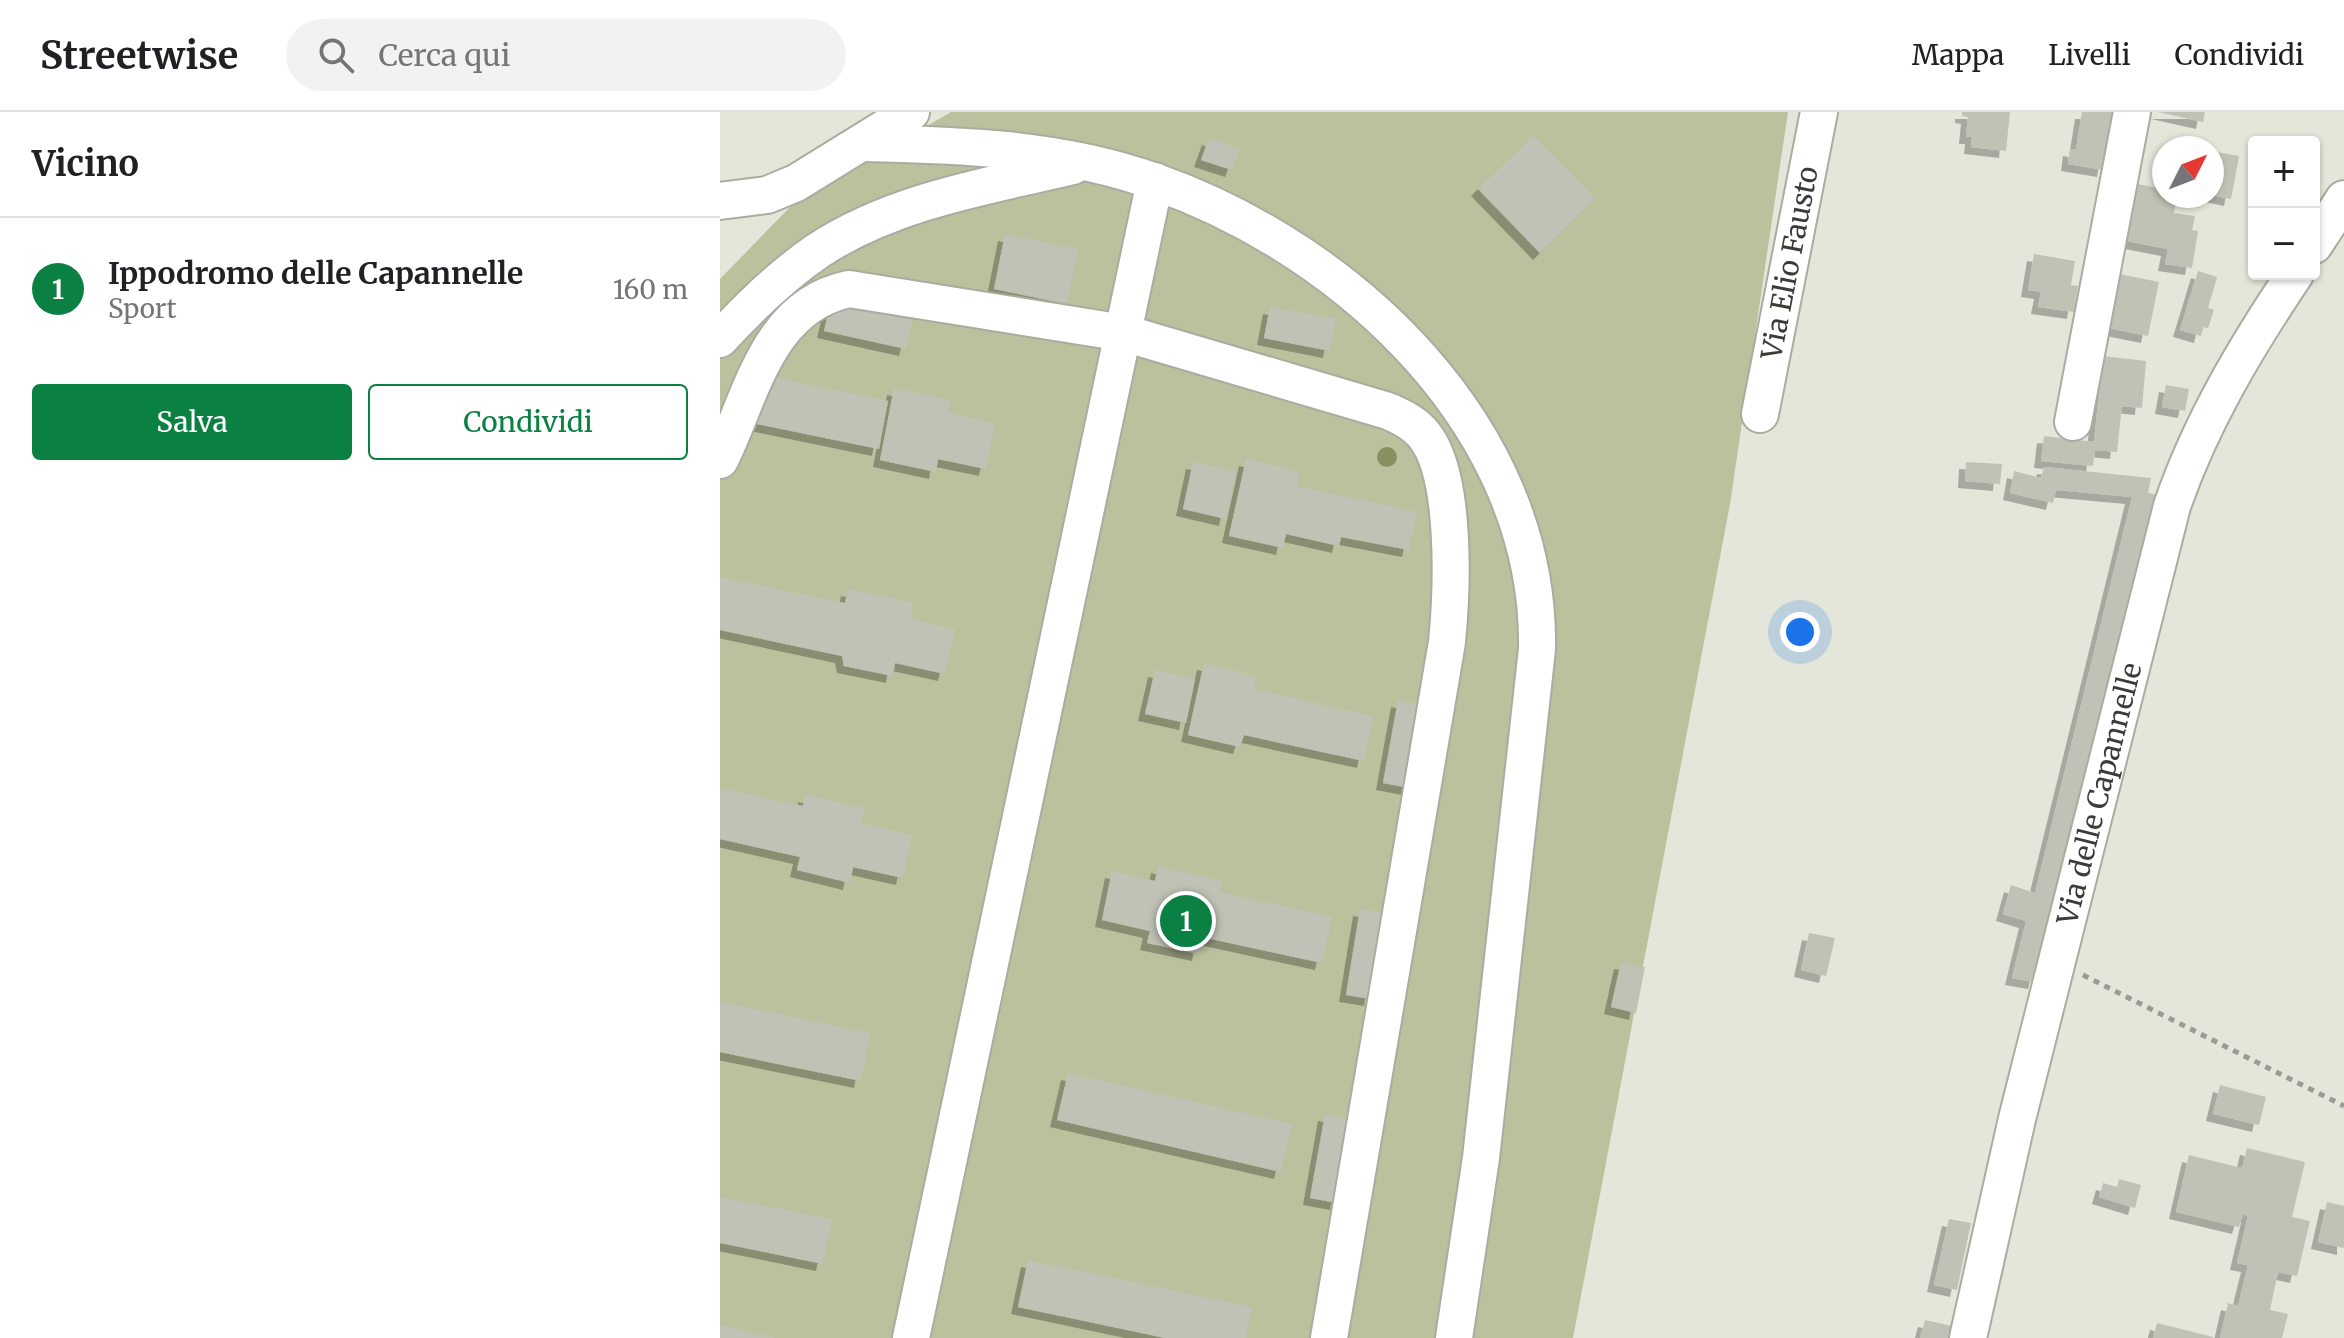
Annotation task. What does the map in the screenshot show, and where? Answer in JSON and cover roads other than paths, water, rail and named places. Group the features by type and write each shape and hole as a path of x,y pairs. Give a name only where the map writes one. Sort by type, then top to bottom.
{"street":[{"path":"720,201 767,195 796,183 911,112"},
{"name":"Via Elio Fausto","path":"1760,414 1819,112"},
{"path":"2073,422 2132,112"},
{"path":"863,143 978,147 1085,163 1155,181 1206,202 1283,241 1358,298 1396,333 1433,374 1484,445 1506,490 1527,556 1536,613 1535,665 1481,1158 1454,1338"},
{"path":"720,339 781,278 821,249 868,224 950,196 1085,163"},
{"path":"911,1338 1155,181"},
{"path":"2320,236 2344,199"},
{"name":"Via delle Capannelle","path":"1968,1338 2017,1119 2167,526 2188,461 2214,406 2291,280"},
{"path":"720,460 754,378 776,339 807,307 836,292 861,289 1124,333 1398,415 1427,438 1433,448 1444,492 1451,571 1447,642 1329,1338"}],"place":[{"name":"Ippodromo delle Capannelle","path":"1186,921"}]}
